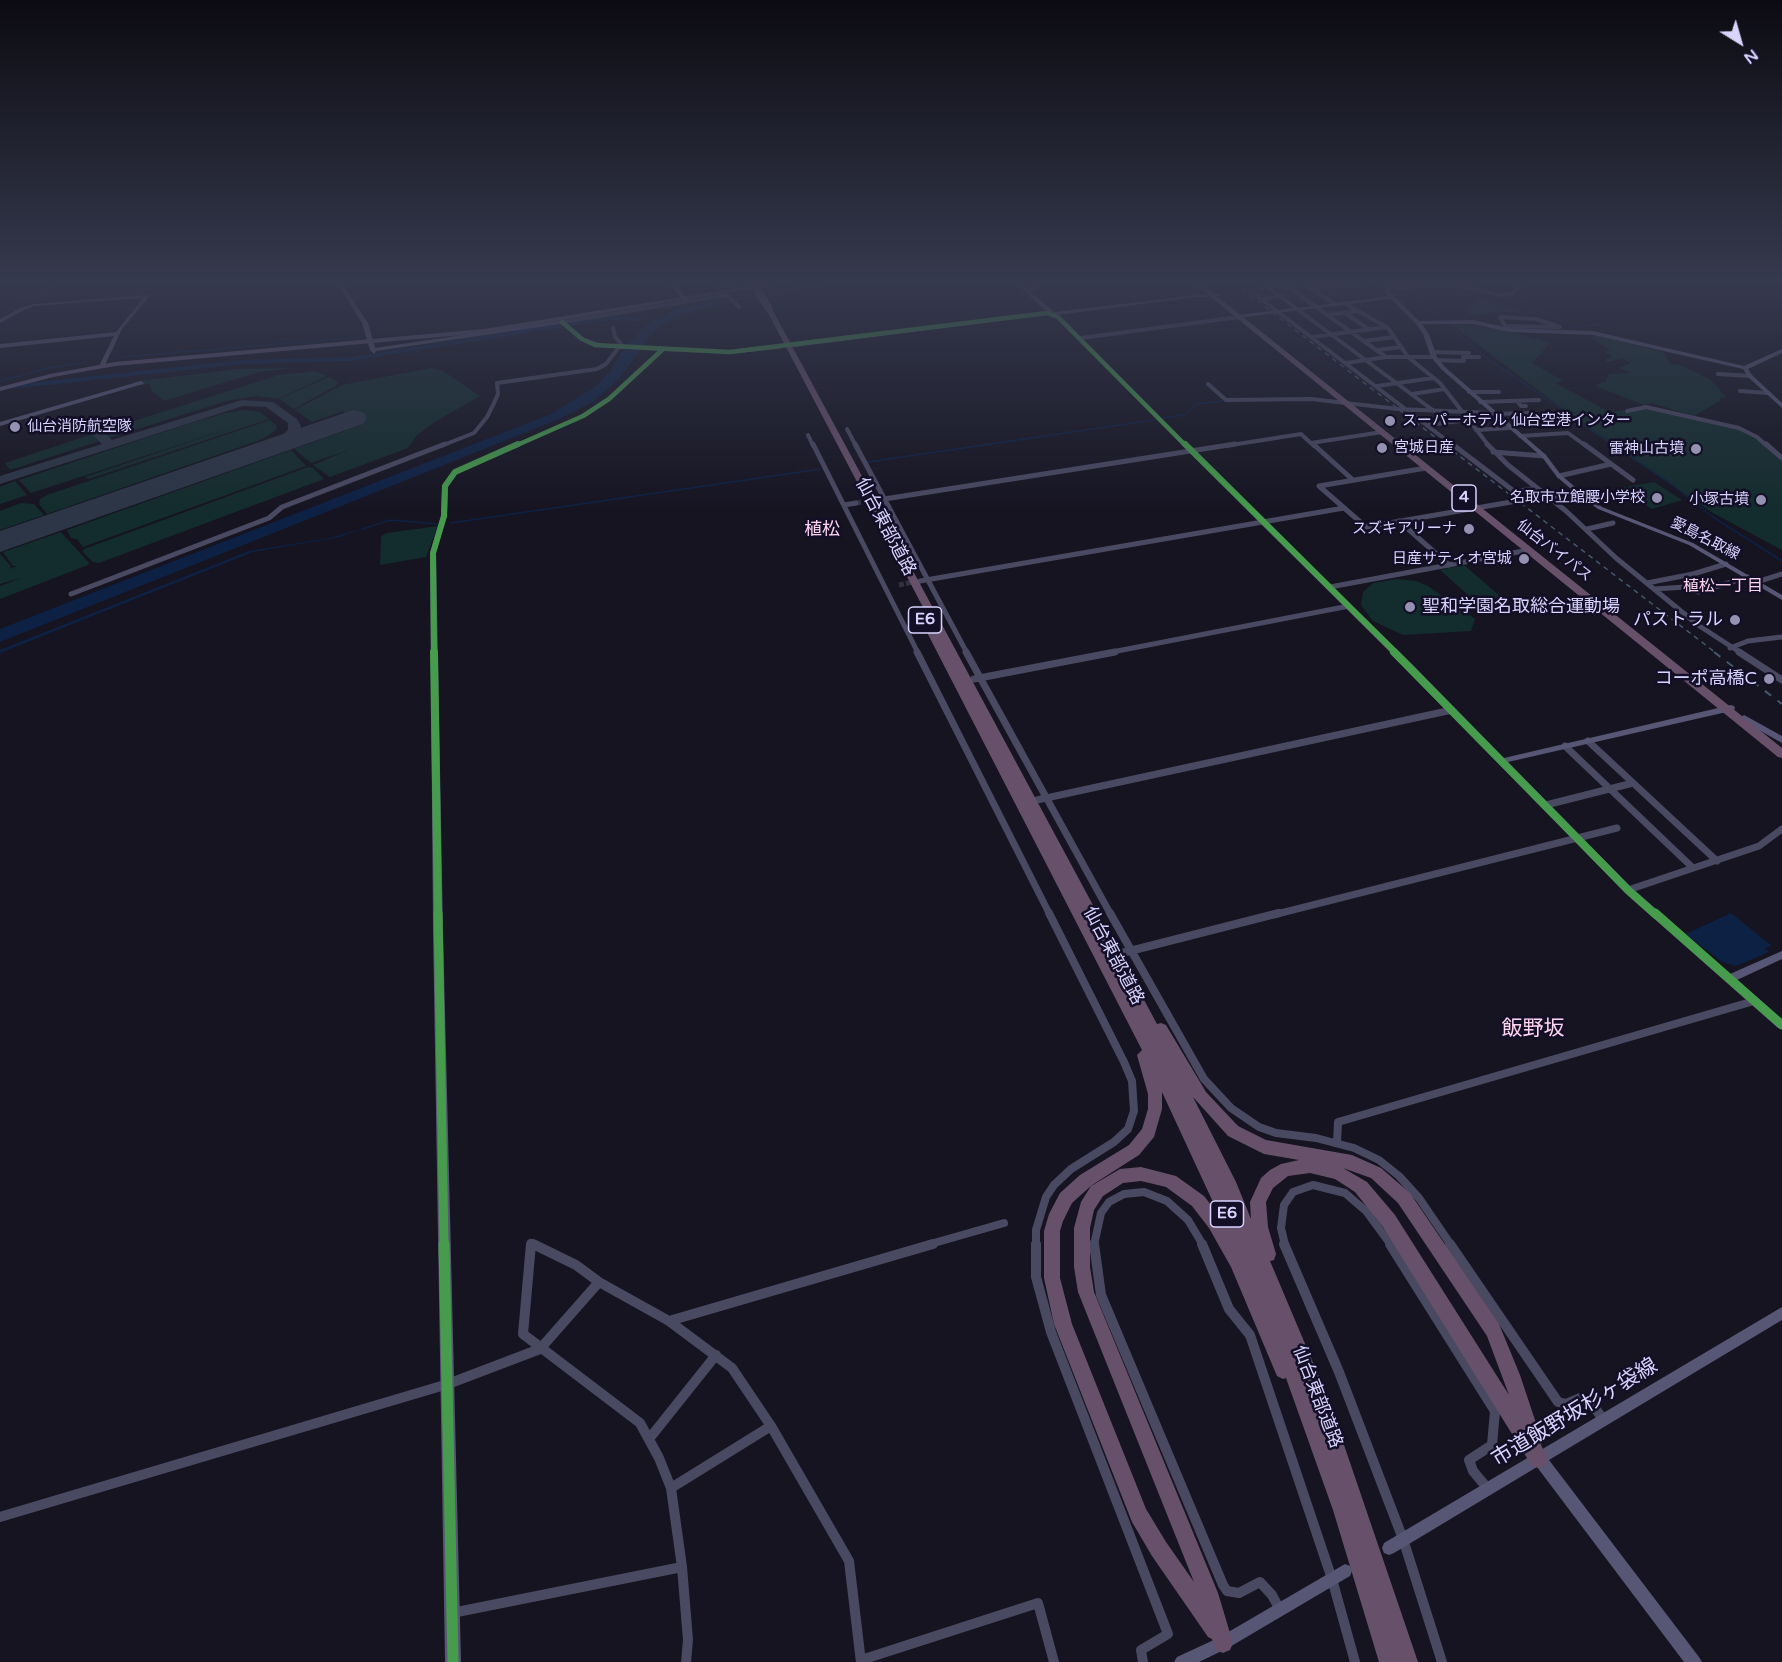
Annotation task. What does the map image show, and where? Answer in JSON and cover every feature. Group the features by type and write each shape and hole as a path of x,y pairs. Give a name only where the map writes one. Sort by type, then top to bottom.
{"highway":[{"name":"仙台東部道路","path":"792,359 1092,928 1180,1084 1230,1187 1291,1328 1350,1486 1408,1662"},
{"name":"仙台バイパス","path":"1294,359 1782,754"},
{"name":"仙台バイパス","path":"1350,404 1426,468 1479,507 1529,550 1729,709 1782,748"},
{"name":"仙台東部道路","path":"1092,928 1217,1191 1274,1323 1342,1510 1389,1662"},
{"path":"1092,928 1193,1085 1224,1123 1243,1137 1264,1147 1340,1158 1362,1166 1385,1180 1404,1198 1493,1330 1511,1375 1539,1459"},
{"path":"1092,928 1148,1065 1155,1094 1155,1109 1149,1132 1142,1142 1123,1158 1074,1190 1060,1208 1055,1220 1051,1245 1055,1294 1063,1324 1139,1515 1159,1549 1223,1643"},
{"path":"1350,1486 1326,1397 1263,1241 1258,1216 1258,1202 1267,1183 1275,1175 1297,1167 1310,1166 1338,1173 1361,1187 1371,1197 1389,1221 1539,1459"},
{"path":"1223,1643 1208,1593 1086,1292 1082,1267 1082,1228 1091,1199 1104,1185 1120,1176 1130,1174 1162,1178 1190,1193 1211,1217 1237,1261 1342,1510"}],"main road":[{"path":"0,388 22,380 102,364 184,359"},
{"path":"0,388 102,364"}],"street":[{"path":"102,364 105,359"},
{"path":"71,594 159,562 269,518 282,507 474,433 494,404 498,394 497,383 597,369 611,359"},
{"path":"453,1662 433,553 444,516 445,486 460,468 561,426 596,408 653,359"},
{"path":"1101,359 1502,760 1628,890 1782,1025"},
{"path":"1340,359 1515,492 1537,488"},
{"path":"1346,363 1376,359"},
{"path":"1410,359 1445,389 1493,452 1587,529 1647,584 1730,648 1782,680"},
{"name":"愛島名取線","path":"1436,359 1480,402 1544,456 1559,476 1600,508 1691,544 1782,598"},
{"path":"1449,359 1464,361 1463,359"},
{"path":"1704,359 1745,368 1766,359"},
{"path":"1366,360 1434,411"},
{"path":"1745,368 1750,376 1782,406"},
{"path":"1718,375 1750,376"},
{"path":"1377,386 1433,378"},
{"path":"0,424 141,383"},
{"path":"1208,384 1226,400 1311,399 1463,413 1531,413 1539,419 1557,421"},
{"path":"1412,394 1445,389"},
{"path":"1740,391 1768,393"},
{"path":"1469,392 1498,392"},
{"path":"1480,402 1539,400"},
{"path":"1517,401 1521,406 1526,406"},
{"path":"1627,411 1646,407 1739,428 1757,437 1782,458"},
{"path":"1428,425 1468,420"},
{"path":"1476,430 1510,428"},
{"path":"847,429 881,500 1041,799 1126,952 1197,1070 1231,1108 1252,1123 1267,1130 1337,1143 1379,1160 1409,1186 1558,1402 1566,1404 1580,1398 1591,1403 1604,1419"},
{"path":"1311,443 1382,432"},
{"path":"1520,436 1568,433 1633,480"},
{"path":"881,500 1301,434 1353,480"},
{"path":"808,435 1132,1081 1134,1111 1128,1128 1114,1142 1071,1169 1054,1185 1046,1197 1036,1230 1036,1277 1051,1332 1168,1634 1141,1650 1143,1662"},
{"path":"1493,452 1544,456"},
{"path":"1559,476 1597,470 1611,464"},
{"path":"1426,468 1319,486 1365,527 1548,497 1612,494"},
{"path":"844,505 856,503"},
{"path":"924,580 1344,508"},
{"path":"1399,521 1449,565"},
{"path":"1587,529 1613,523"},
{"path":"1330,587 1529,550"},
{"path":"1647,584 1726,564"},
{"path":"1757,582 1782,574"},
{"path":"1654,589 1686,587 1698,592 1748,577"},
{"path":"977,678 1349,606"},
{"path":"1730,648 1748,641 1782,637"},
{"path":"1502,760 1729,709"},
{"path":"1041,799 1452,710"},
{"path":"1744,718 1782,740"},
{"path":"1588,741 1717,861"},
{"path":"1565,746 1693,868"},
{"path":"1546,805 1633,783"},
{"path":"1126,952 1617,828"},
{"path":"1628,890 1759,846 1782,829"},
{"path":"1729,979 1782,955"},
{"path":"1337,1143 1338,1122 1754,1001"},
{"path":"1442,1662 1403,1539 1339,1372 1285,1247 1281,1228 1282,1211 1293,1192 1314,1185 1326,1186 1345,1193 1366,1211 1389,1243 1495,1412 1492,1445 1469,1460 1473,1471 1488,1490"},
{"path":"1280,1610 1272,1595 1260,1582 1239,1593 1227,1591 1223,1585 1101,1295 1096,1270 1095,1234 1101,1213 1116,1197 1133,1192 1156,1195 1188,1220 1201,1241 1229,1309 1250,1335 1339,1575 1354,1662"},
{"path":"669,1321 1004,1223"},
{"path":"686,1662 688,1640 682,1567 670,1488 640,1423 523,1334 531,1243 576,1265 599,1282 669,1321 732,1368 771,1426 849,1561 861,1661 1038,1603 1054,1662"},
{"path":"0,1517 448,1384 540,1349 599,1282"},
{"name":"市道飯野坂杉ヶ袋線","path":"1389,1548 1782,1313"},
{"path":"649,1439 716,1355"},
{"path":"670,1488 771,1426"},
{"path":"1539,1459 1694,1662"},
{"path":"452,1613 682,1567"},
{"path":"1182,1662 1223,1643 1339,1575"}],"green space":[{"path":"1497,359 1536,359 1532,363 1563,381 1555,383 1610,412 1646,407 1739,428 1757,437 1782,458 1782,550 1713,513 1569,416 1571,415"},
{"path":"1606,359 1620,359 1607,362"},
{"path":"1623,359 1667,359 1671,365 1677,364 1710,379 1726,397 1720,398 1720,401 1694,416 1651,403 1644,405 1595,386 1606,381 1609,374 1631,373 1619,368 1631,363"},
{"path":"291,368 259,372 164,401 151,390 149,383 143,385 131,382 238,369"},
{"path":"431,368 443,371 480,396 436,421 417,435 408,448 330,477 313,465 349,450 311,463 294,449 361,425 343,411 312,422 295,410 342,385"},
{"path":"315,371 327,376 278,399 257,396 230,400 109,438 102,431 279,375"},
{"path":"329,377 338,383 337,385 294,409 279,399"},
{"path":"245,410 260,412 269,419 89,479 85,477 249,422 31,493 19,480 185,425"},
{"path":"270,420 277,429 263,439 47,514 39,504 40,499 47,495"},
{"path":"93,434 100,441 10,470 5,463"},
{"path":"291,450 306,466 83,547 77,539 71,538 67,530"},
{"path":"308,467 313,468 324,479 99,563 93,562 83,552 84,549"},
{"path":"15,481 27,495 0,504 0,487"},
{"path":"1654,482 1682,500 1652,509 1620,488"},
{"path":"21,503 34,504 44,515 0,530 0,511"},
{"path":"438,526 426,557 380,565 381,536 387,533"},
{"path":"61,532 89,563 88,565 0,599 0,586 21,578 0,584 0,554 11,566 10,569 17,566 13,566 3,552"},
{"path":"1464,565 1501,597 1476,602 1440,570"},
{"name":"聖和学園名取総合運動場","path":"1396,579 1416,581 1428,586 1475,619 1471,631 1403,635 1373,621 1361,605 1363,592 1373,583"}],"water":[{"path":"618,359 634,359 618,380 594,401 562,418 0,642 0,629 551,414 596,386"},
{"path":"364,528 340,537 253,552 0,653 0,650 249,551 330,538"},
{"path":"1731,913 1772,946 1765,948 1769,952 1736,966 1722,962 1686,934"}],"waterway":[{"path":"0,388 244,362 354,359"},
{"path":"1488,359 1670,483 1713,517 1782,561"},
{"path":"0,381 49,368 86,362"},
{"path":"1163,418 1184,415 1197,404 1222,401"},
{"path":"868,462 1154,420"},
{"path":"451,523 821,469"},
{"path":"362,529 391,520 438,524"}],"taxiway":[{"path":"0,480 242,403 269,404 293,421 294,431 281,443"},
{"path":"91,426 109,444"}],"runway":[{"path":"0,542 353,418"}],"tunnel":[{"path":"856,503 878,500"},
{"path":"899,585 917,581"}],"railway":[{"path":"1333,359 1716,653"},
{"path":"1714,652 1782,704"}],"cycle path":[{"path":"453,1662 433,553 444,516 445,486 455,472 583,416 609,399 653,359"},
{"path":"1099,359 1409,666 1628,890 1782,1025"}],"place":[{"name":"スーパーホテル 仙台空港インター","path":"1390,421"},
{"name":"仙台消防航空隊","path":"15,427"},
{"name":"宮城日産","path":"1382,448"},
{"name":"雷神山古墳","path":"1696,449"},
{"name":"名取市立館腰小学校","path":"1657,498"},
{"name":"小塚古墳","path":"1761,500"},
{"name":"スズキアリーナ","path":"1469,529"},
{"name":"日産サティオ宮城","path":"1524,559"},
{"name":"聖和学園名取総合運動場","path":"1410,607"},
{"name":"パストラル","path":"1735,620"},
{"name":"コーポ高橋C","path":"1769,679"}],"district":[{"name":"植松","path":"822,530"},
{"name":"植松一丁目","path":"1723,587"},
{"name":"飯野坂","path":"1533,1029"}]}
